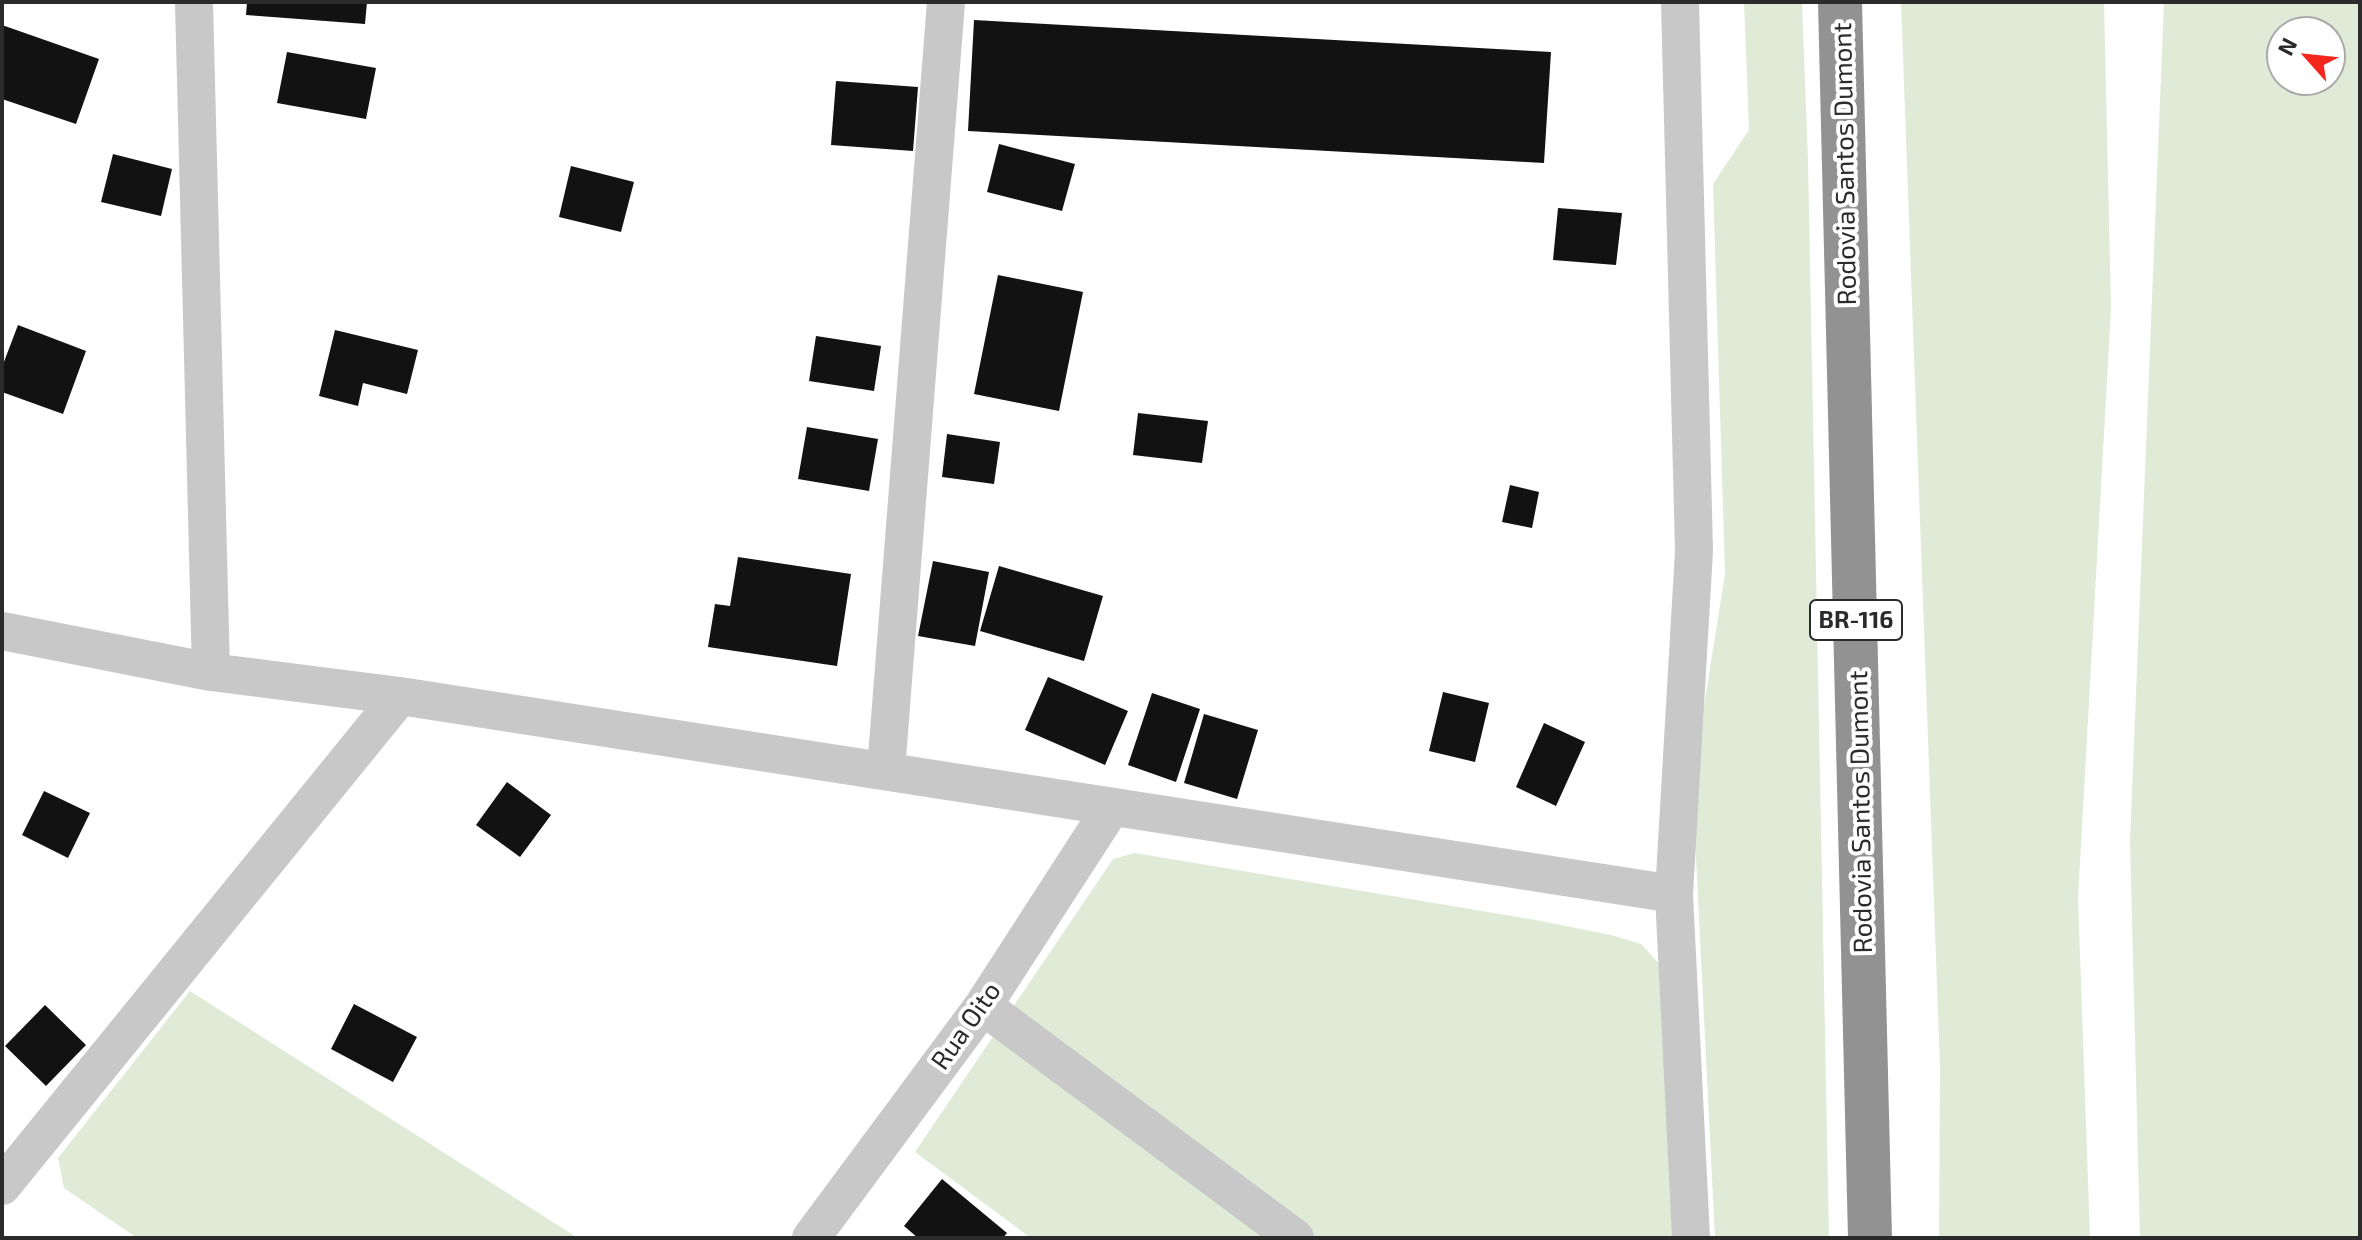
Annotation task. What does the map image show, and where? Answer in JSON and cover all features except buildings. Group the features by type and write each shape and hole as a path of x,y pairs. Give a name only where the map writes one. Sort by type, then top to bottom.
{"highway":[{"name":"Rodovia Santos Dumont","path":"1840,2 1870,1238"}],"street":[{"path":"194,2 211,672"},
{"path":"886,770 946,2"},
{"path":"1680,2 1694,551 1674,894 1691,1238"},
{"path":"2,631 211,672 400,696 1674,894"},
{"path":"2,1186 400,696"},
{"name":"Rua Oito","path":"811,1238 983,1006 1111,808"},
{"path":"983,1006 1295,1238"}],"green space":[{"path":"1744,2 1802,2 1808,161 1829,1238 1715,1238 1695,837 1704,706 1725,574 1713,184 1749,130"},
{"path":"1901,2 2104,2 2111,308 2078,898 2090,1238 1939,1238 1940,1067"},
{"path":"2164,2 2360,2 2360,1238 2140,1238 2130,841"},
{"path":"1135,853 1536,920 1641,944 1666,971 1680,1238 1031,1238 915,1152 1113,859"},
{"path":"190,991 578,1238 137,1238 64,1188 58,1158"}]}
